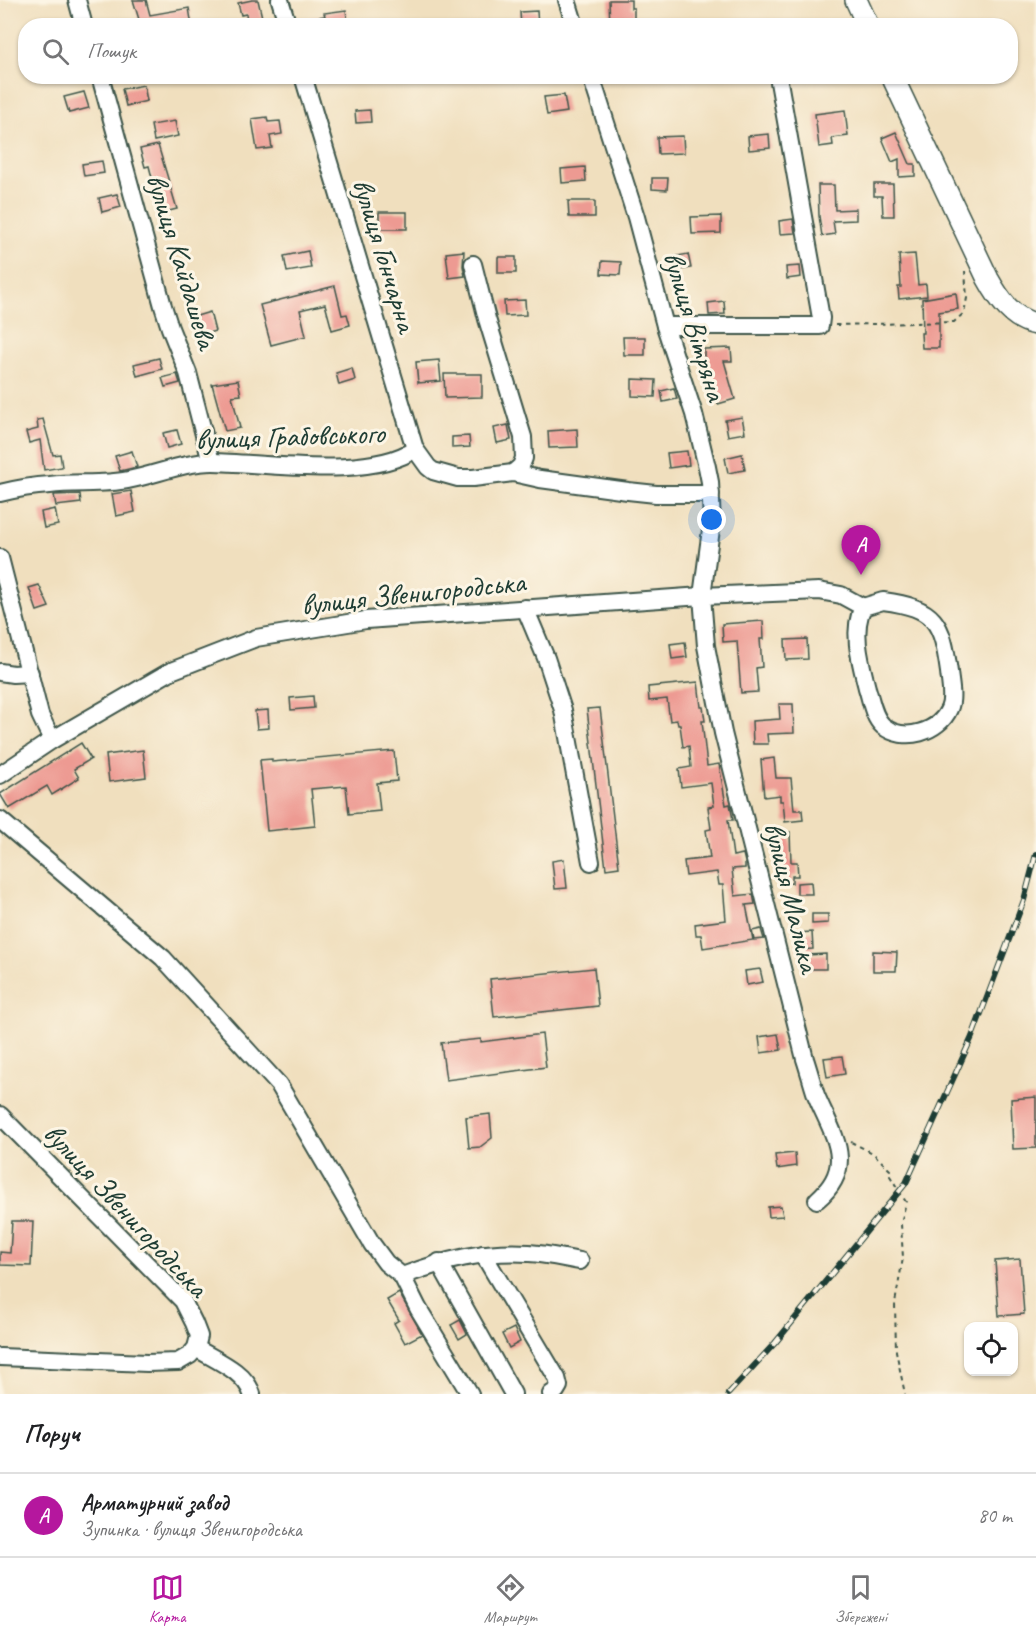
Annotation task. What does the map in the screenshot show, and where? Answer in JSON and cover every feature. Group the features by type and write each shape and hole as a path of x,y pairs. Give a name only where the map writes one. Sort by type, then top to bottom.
{"main road":[{"path":"856,0 864,18"},
{"path":"896,84 1000,300 1020,318 1036,324"}],"street":[{"path":"77,0 82,18"},
{"path":"280,0 286,18"},
{"path":"567,0 573,18"},
{"name":"вулиця Кайдашева","path":"102,84 163,306 188,374 212,462"},
{"name":"вулиця Гончарна","path":"305,84 415,448"},
{"name":"вулиця Вітряна","path":"594,84 636,217 665,326 694,414 707,467 712,522 702,596"},
{"path":"665,326 820,326 821,318 779,84"},
{"path":"474,264 487,319 523,437 524,459 521,466 513,473"},
{"name":"вулиця Грабовського","path":"0,493 49,485 112,482 212,462 274,466 351,466 389,462 401,458 415,448 428,467 448,476 473,478 513,473 540,479 637,492 711,494"},
{"path":"0,558 6,606 30,673 40,715 52,740"},
{"name":"вулиця Звенигородська","path":"0,775 52,740 171,671 256,639 366,620 702,596 819,591 841,595 863,608"},
{"name":"вулиця Малика","path":"702,596 706,646 723,733 805,1059 840,1155 838,1171 827,1191 817,1200"},
{"path":"883,601 906,604 927,614 939,627 948,665 950,707 942,721 930,729 915,735 896,733 882,725 873,709 862,667 857,624 863,608 883,601"},
{"path":"525,608 546,658 563,710 591,862"},
{"path":"0,672 30,673"},
{"path":"0,819 163,958 279,1085 372,1244 386,1263 402,1276 418,1308 470,1394"},
{"name":"вулиця Звенигородська","path":"0,1115 183,1301 199,1336 196,1348"},
{"path":"402,1276 439,1262 483,1254 531,1253 580,1261"},
{"path":"483,1254 557,1378 559,1386 551,1394"},
{"path":"439,1262 513,1394"},
{"path":"0,1357 165,1363 178,1362 190,1356 196,1348 242,1376 252,1394"}],"path":[{"path":"820,326 954,322 964,313 966,306 965,267"},
{"path":"831,1128 883,1162 890,1170 890,1176 906,1202 901,1224 903,1258 895,1303 896,1351 905,1394"}],"building":[{"path":"133,0 146,0 150,15 189,8 191,18 139,18"},
{"path":"258,0 262,18 247,18 246,14 241,15 238,3"},
{"path":"609,0 631,0 634,18 610,18"},
{"path":"346,10 347,18 312,18 325,16 324,13"},
{"path":"537,11 537,18 520,18 520,12"},
{"path":"144,85 147,101 126,106 122,89"},
{"path":"84,92 89,108 69,113 64,97"},
{"path":"564,95 567,112 547,115 544,97"},
{"path":"370,110 371,122 356,123 355,111"},
{"path":"845,110 848,136 832,138 833,145 819,147 815,114"},
{"path":"267,117 268,122 280,121 282,134 270,136 272,148 257,150 252,119"},
{"path":"175,121 178,136 154,141 151,125"},
{"path":"896,132 910,164 915,164 915,176 899,177 899,159 892,162 882,138"},
{"path":"769,134 770,148 749,150 748,136"},
{"path":"683,136 684,153 658,154 657,137"},
{"path":"158,145 177,209 161,213 149,166 145,167 140,149"},
{"path":"102,161 104,173 84,176 82,164"},
{"path":"585,167 586,181 562,183 561,169"},
{"path":"652,178 668,178 667,190 652,189"},
{"path":"874,184 893,184 894,216 883,216 882,196 874,196"},
{"path":"818,185 834,185 835,210 856,209 856,220 833,221 835,234 822,236"},
{"path":"117,194 121,207 102,212 99,198"},
{"path":"568,201 595,201 595,217 569,217"},
{"path":"379,212 407,212 407,229 379,229"},
{"path":"721,216 721,233 692,234 691,217"},
{"path":"793,219 795,233 780,234 779,221"},
{"path":"308,251 311,268 287,272 284,256"},
{"path":"464,251 465,276 449,278 446,253"},
{"path":"688,254 691,268 674,271 672,257"},
{"path":"915,254 918,285 926,284 927,296 899,299 898,287 901,287 899,255"},
{"path":"498,257 516,257 516,273 498,273"},
{"path":"602,261 621,262 620,275 601,274"},
{"path":"800,266 801,277 787,279 786,267"},
{"path":"335,286 342,315 347,314 350,325 332,330 325,304 300,310 306,336 271,345 260,305"},
{"path":"956,293 958,309 939,312 939,348 922,348 922,299"},
{"path":"525,300 526,315 505,316 504,301"},
{"path":"724,301 725,314 709,315 708,303"},
{"path":"210,312 215,331 195,337 190,318"},
{"path":"623,337 645,337 645,355 624,355"},
{"path":"731,348 732,361 724,361 735,399 718,404 706,362 704,362 704,349"},
{"path":"159,358 162,369 137,376 134,364"},
{"path":"439,360 441,381 418,383 416,362"},
{"path":"352,368 355,380 339,385 336,373"},
{"path":"177,374 180,383 165,387 162,378"},
{"path":"444,374 482,374 482,397 445,398"},
{"path":"632,379 656,380 655,397 632,396"},
{"path":"238,380 241,395 232,396 240,428 225,431 212,384"},
{"path":"674,388 677,399 663,402 661,391"},
{"path":"742,417 745,433 728,436 725,420"},
{"path":"43,419 53,455 60,454 62,467 44,470 40,440 29,443 26,432 38,429 37,420"},
{"path":"508,425 511,440 497,443 494,428"},
{"path":"577,429 578,447 549,448 548,431"},
{"path":"177,430 181,444 167,448 163,433"},
{"path":"469,436 470,447 452,448 452,437"},
{"path":"132,451 137,467 120,471 115,456"},
{"path":"687,451 689,465 669,468 667,453"},
{"path":"742,454 745,470 728,473 725,458"},
{"path":"131,491 135,512 116,516 112,494"},
{"path":"80,494 81,503 56,506 54,495"},
{"path":"55,509 58,525 44,528 41,512"},
{"path":"39,585 49,607 37,611 29,588"},
{"path":"763,621 764,639 760,639 762,667 756,668 758,692 741,693 737,641 723,642 722,624"},
{"path":"807,639 808,659 786,660 785,640"},
{"path":"685,642 687,657 672,659 670,644"},
{"path":"698,682 705,721 702,721 707,766 719,764 726,805 730,804 733,820 728,820 733,856 743,854 745,862 745,868 732,869 735,896 753,894 755,904 746,905 753,940 703,948 701,935 696,935 695,924 726,920 723,885 719,885 717,872 686,876 684,861 710,858 706,830 711,829 708,807 714,806 711,783 681,787 679,769 691,767 689,746 683,747 680,725 677,720 670,721 667,699 649,701 648,687"},
{"path":"313,696 314,708 291,710 290,698"},
{"path":"779,704 793,704 794,733 767,734 768,744 753,744 752,721 780,719"},
{"path":"600,708 619,867 606,869 587,709"},
{"path":"268,710 269,728 257,729 255,711"},
{"path":"81,743 91,759 74,769 79,778 52,795 47,786 9,809 0,794"},
{"path":"143,750 146,777 109,782 106,755"},
{"path":"394,751 397,781 377,783 380,811 349,814 346,786 311,789 315,826 267,831 260,760 272,759 272,762"},
{"path":"774,758 776,778 791,778 794,810 802,810 803,820 785,822 783,801 780,801 780,795 764,797 761,760"},
{"path":"775,832 790,832 791,862 797,862 798,876 792,876 792,883 784,884 780,846 775,847"},
{"path":"564,859 567,888 555,889 552,861"},
{"path":"811,882 812,894 797,894 797,883"},
{"path":"812,914 828,914 828,923 812,924"},
{"path":"761,929 764,939 754,940 752,931"},
{"path":"812,932 813,949 797,950 796,933"},
{"path":"873,951 897,952 896,971 873,971"},
{"path":"826,954 826,969 808,969 807,955"},
{"path":"594,968 598,1006 494,1017 490,979"},
{"path":"760,969 763,982 747,985 745,971"},
{"path":"542,1034 546,1067 446,1080 441,1043 481,1039 481,1042"},
{"path":"778,1034 781,1050 761,1053 759,1037"},
{"path":"842,1056 845,1074 827,1077 824,1058"},
{"path":"1036,1097 1036,1148 1013,1149 1011,1099"},
{"path":"490,1114 492,1138 480,1147 469,1148 466,1117"},
{"path":"795,1153 796,1166 777,1169 775,1155"},
{"path":"781,1206 783,1216 769,1217 768,1207"},
{"path":"12,1221 33,1221 31,1266 0,1265 0,1252 10,1253"},
{"path":"1020,1259 1024,1314 999,1316 995,1261"},
{"path":"399,1293 422,1334 405,1343 394,1323 399,1320 387,1300"},
{"path":"460,1320 467,1334 459,1339 451,1325"},
{"path":"514,1328 520,1342 509,1348 502,1334"}],"railway":[{"path":"728,1394 775,1343 906,1183 972,1037 1024,900 1036,854"}],"place":[{"name":"Арматурний завод","path":"861,575"}]}
